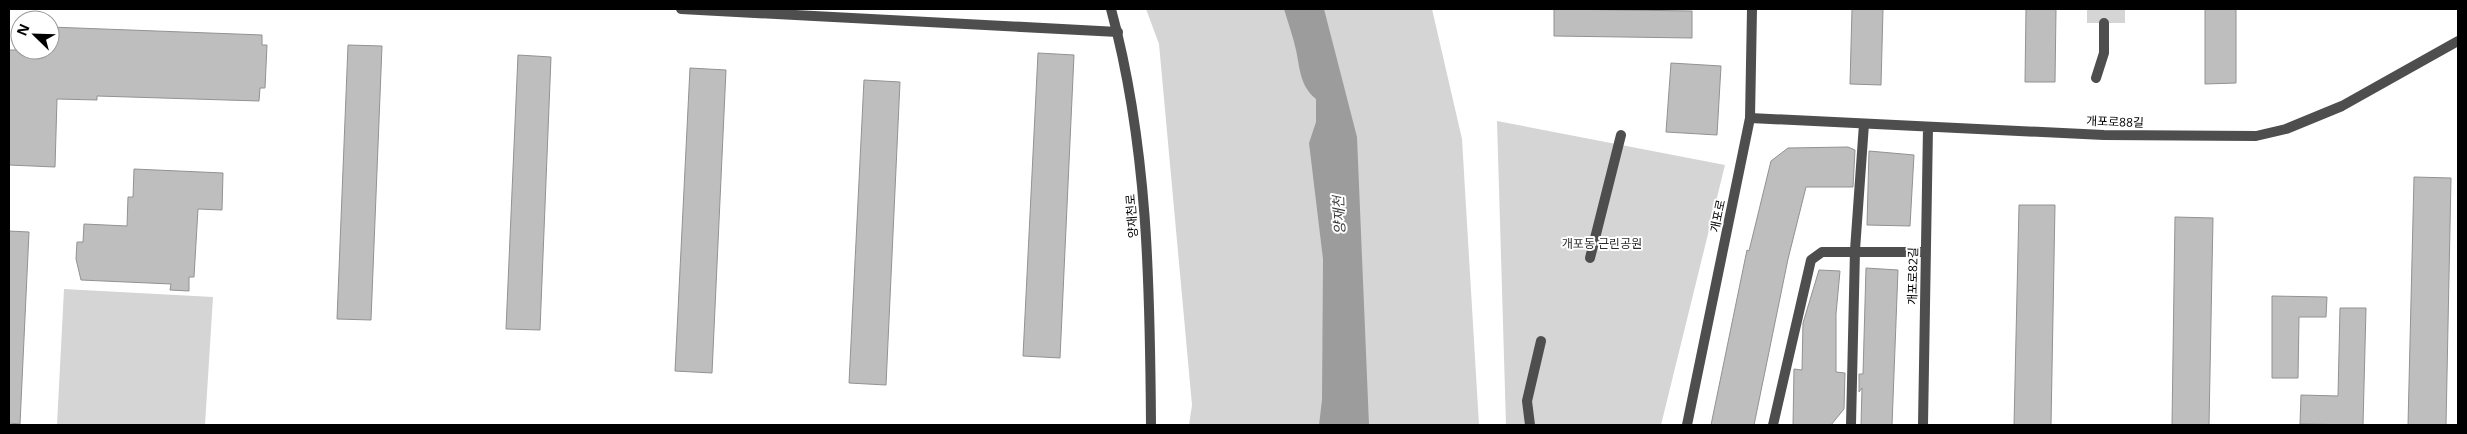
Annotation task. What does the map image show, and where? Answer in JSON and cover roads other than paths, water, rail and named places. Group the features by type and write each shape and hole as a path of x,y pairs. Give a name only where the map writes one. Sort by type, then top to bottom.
{"street":[{"path":"681,9 1118,32"},
{"name":"양재천로","path":"1111,9 1118,32 1134,110 1142,182 1150,303 1151,425"},
{"name":"개포로","path":"1687,425 1750,118 1752,9"},
{"path":"2096,78 2104,53 2104,23"},
{"name":"개포로88길","path":"1750,118 2114,135 2256,136 2286,129 2342,106 2458,41"},
{"path":"1851,425 1854,250 1864,124"},
{"name":"개포로82길","path":"1922,425 1928,127"},
{"path":"1590,258 1621,135"},
{"path":"1772,425 1811,260 1822,252 1854,250 1926,252"},
{"path":"1530,425 1527,401 1541,341"}],"water":[{"name":"양재천","path":"1284,9 1324,9 1357,137 1369,425 1319,425 1322,400 1323,259 1309,143 1316,122 1316,99 1304,83"}],"park label":[{"name":"개포동 근린공원","path":"1602,244"}]}
